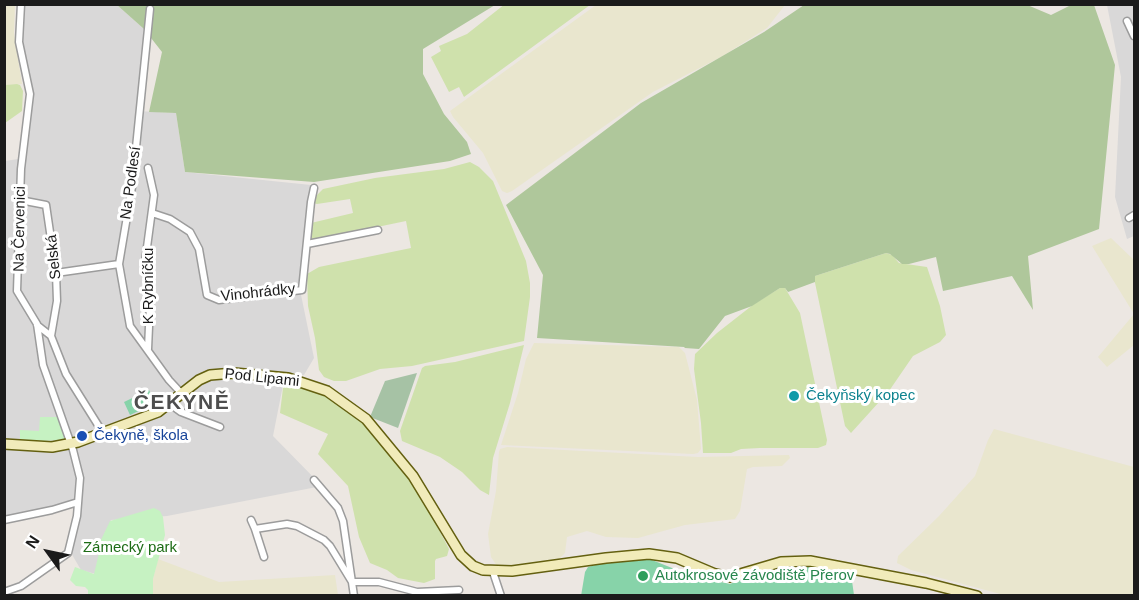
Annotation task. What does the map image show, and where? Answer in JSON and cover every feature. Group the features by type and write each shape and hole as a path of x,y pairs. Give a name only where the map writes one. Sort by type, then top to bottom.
{"main road":[{"name":"Pod Lipami","path":"4,444 52,447 71,445 158,412 204,377 225,373 288,378 327,391 358,412 390,446 423,491 461,555 477,568 493,572"},
{"path":"493,572 649,554 682,560 714,574 730,577 775,563 798,560 899,578 977,596"}],"street":[{"name":"Na Červenici","path":"4,592 21,586 68,553 74,535 80,473 43,365 37,324 18,291 21,169 30,94 19,42 21,4"},
{"name":"Na Podlesí","path":"148,350 130,326 119,264 132,187 150,9"},
{"path":"1127,21 1134,36"},
{"name":"K Rybníčku","path":"148,168 154,195 145,262 150,304 148,350"},
{"name":"Vinohrádky","path":"152,213 170,219 190,232 199,249 207,295 219,300 302,290 314,188"},
{"name":"Selská","path":"20,200 46,205 56,273 57,302 51,336"},
{"path":"307,244 378,230"},
{"path":"56,273 119,264"},
{"path":"37,324 51,336 66,374 103,433"},
{"path":"148,350 182,394"},
{"path":"170,404 181,412 220,427"},
{"path":"314,480 338,508 343,521 354,596"},
{"path":"4,520 78,502"},
{"path":"251,520 264,557"},
{"path":"255,530 287,524 297,526 324,540 352,582"},
{"path":"493,572 501,596"},
{"path":"352,582 379,582 417,592 459,590"}],"shaded area":[{"path":"5,5 15,5 14,33 22,84 5,85"},
{"path":"23,5 117,5 144,29 137,111 176,113 185,172 311,185 299,285 314,358 304,375 285,375 273,436 322,486 167,516 111,520 96,574 81,570 67,546 74,508 70,504 5,517 5,161 25,158 33,98 20,33"},
{"path":"596,5 785,5 767,28 721,57 653,92 512,191 507,193 502,191 483,153 450,111"},
{"path":"1107,5 1134,5 1134,236 1127,239 1115,197 1121,77"},
{"path":"1111,238 1134,260 1134,314 1092,246"},
{"path":"1134,314 1134,345 1107,367 1098,357"},
{"path":"534,343 679,347 685,353 697,400 701,449 698,453 693,454 501,445 518,393 526,359"},
{"path":"994,429 1134,467 1134,595 1004,595 911,570 897,563 898,556 939,516 975,476"},
{"path":"507,447 698,457 789,455 790,458 782,466 747,469 740,511 735,519 685,525 638,538 606,537 587,531 567,537 565,553 559,559 510,567 497,566 491,557 488,534 496,491 499,452 500,449"},
{"path":"158,559 219,582 335,575 338,595 153,596 153,579"}],"green space":[{"path":"505,4 590,5 464,97 459,87 449,92 431,57 441,51 439,46 467,34"},
{"path":"1025,4 1051,15 1071,5 1094,5 1115,65 1099,229 1028,256 1033,310 1012,276 943,291 936,257 902,264 886,253 815,276 815,282 788,292 785,288 780,288 752,306 725,316 699,349 537,338 543,275 506,205 641,103 764,32 804,5"},
{"path":"117,5 495,5 423,49 423,74 444,114 467,142 471,154 450,161 314,182 185,172 176,113 149,112 162,52 144,29"},
{"path":"17,84 23,91 22,111 5,123 5,85"},
{"path":"470,162 479,167 493,181 526,261 530,297 524,341 412,366 380,369 346,381 334,381 324,377 319,370 308,306 307,274 319,267 411,248 406,221 310,241 311,223 353,213 350,199 317,204 313,203 313,199 323,189 375,178 444,169"},
{"path":"886,253 892,255 899,263 927,267 940,306 946,335 940,342 913,356 889,391 851,433 845,426 814,278"},
{"path":"780,288 785,288 800,313 827,440 826,445 818,448 760,448 741,449 731,453 703,453 694,369 695,354 754,304"},
{"path":"524,345 510,403 493,458 489,495 440,457 402,441 400,431 422,368"},
{"path":"417,373 398,428 370,417 385,381"},
{"path":"294,383 328,395 366,424 406,475 428,509 449,549 447,556 435,561 435,579 424,583 398,578 387,570 370,563 359,537 348,486 318,454 328,434 280,413 283,388"},
{"path":"149,390 156,403 130,415 124,402"},
{"path":"40,417 61,417 69,439 20,440 20,430 39,431"},
{"name":"Zámecký park","path":"154,508 160,511 163,517 165,535 153,579 153,595 88,595 85,587 76,586 70,580 75,567 94,574 99,553 88,550 88,546 85,545 86,541 99,544 110,521"},
{"name":"Autokrosové závodiště Přerov","path":"647,558 687,574 730,584 752,575 786,572 807,567 851,574 854,595 581,596 588,567 606,562"}],"place":[{"name":"Čekyňský kopec","path":"794,396"},
{"name":"Čekyně, škola","path":"82,436"},
{"name":"Autokrosové závodiště Přerov","path":"643,576"}],"district":[{"name":"ČEKYNĚ","path":"182,403"}]}
